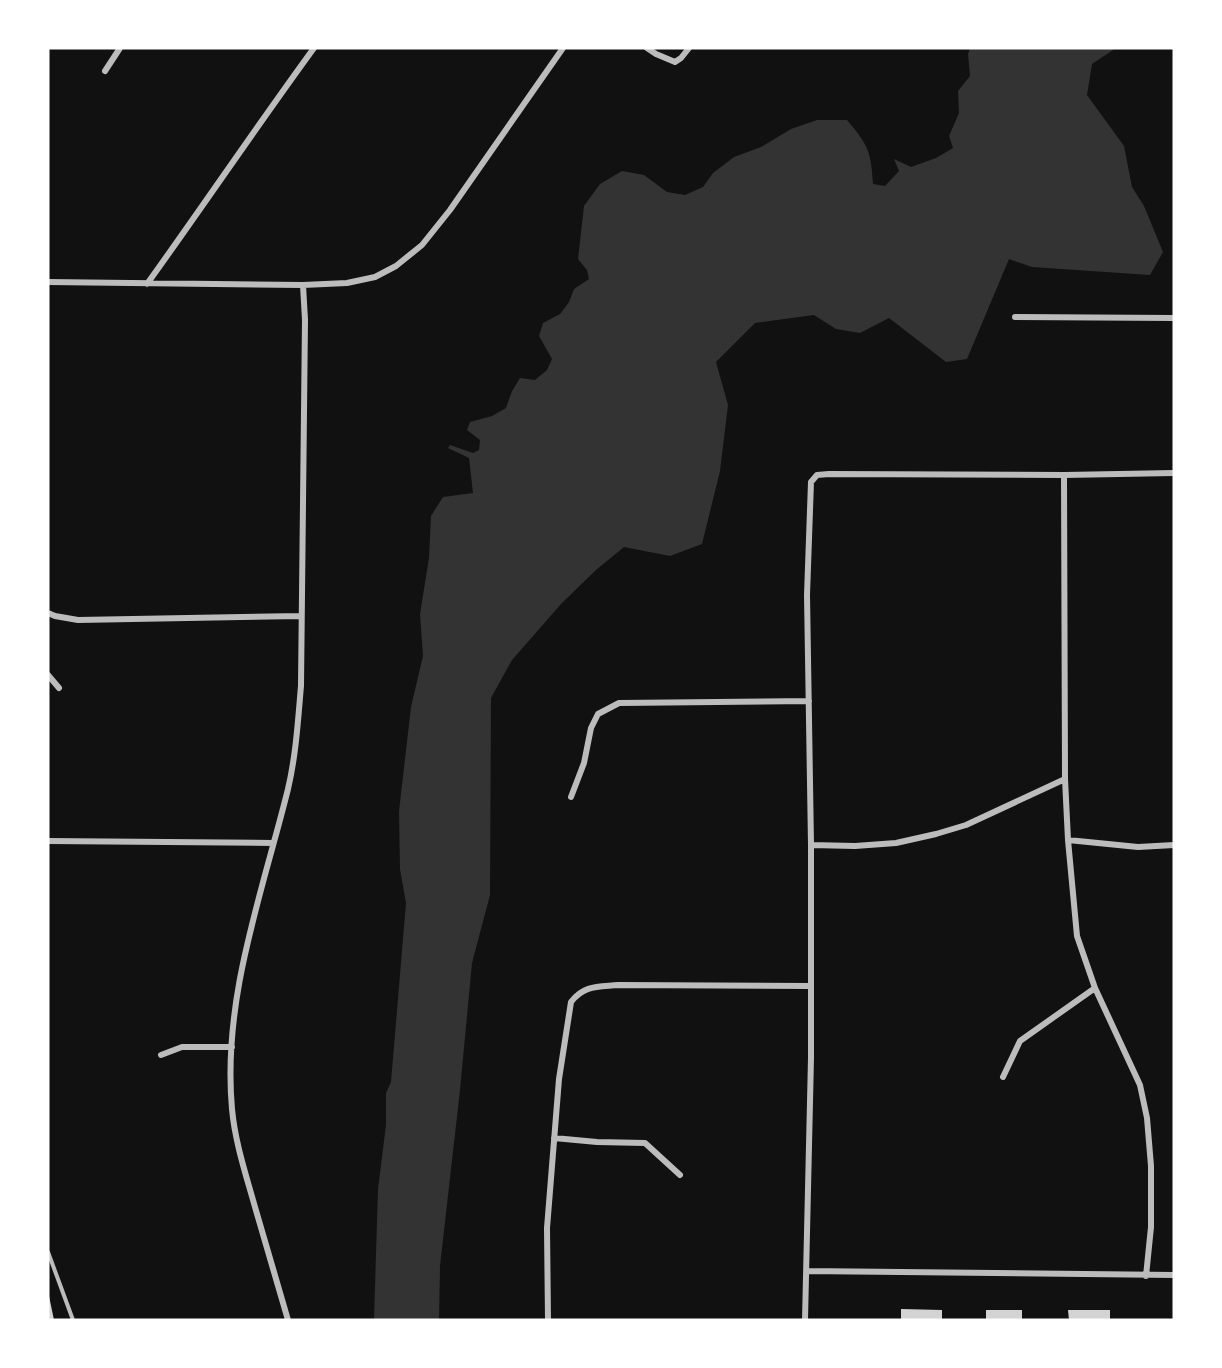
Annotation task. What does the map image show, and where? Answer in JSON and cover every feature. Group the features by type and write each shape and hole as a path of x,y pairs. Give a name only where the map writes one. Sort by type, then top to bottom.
{"street":[{"path":"105,71 120,48"},
{"path":"147,284 314,48"},
{"path":"48,282 303,285 346,283 375,277 396,266 422,245 450,210 563,48"},
{"path":"647,48 675,62 689,48"},
{"path":"288,1320 244,1171 232,1110 232,1047 237,991 253,915 288,788 296,746 301,686 305,320 303,285"},
{"path":"1015,317 1174,318"},
{"path":"806,1320 811,986 807,595 811,482 818,475 829,474 1174,473"},
{"path":"1064,475 1065,778 1077,936 1095,988 1140,1085 1147,1118 1151,1176 1151,1227 1146,1276"},
{"path":"48,613 78,620 301,616"},
{"path":"48,675 58,688"},
{"path":"570,797 584,763 591,728 598,714 606,708 619,703 809,701"},
{"path":"811,844 855,846 896,843 936,834 966,825 1065,778"},
{"path":"1068,840 1138,847 1174,846"},
{"path":"48,841 273,843"},
{"path":"548,1320 548,1228 558,1079 571,1002 578,992 591,987 618,985 811,986"},
{"path":"1003,1077 1020,1041 1095,988"},
{"path":"161,1055 182,1047 232,1047"},
{"path":"554,1138 645,1143 680,1175"},
{"path":"807,1271 1174,1275"}],"lane":[{"path":"48,1252 73,1320"}],"shaded area":[{"path":"970,48 1116,48 1092,64 1087,95 1124,146 1132,187 1144,206 1163,252 1150,275 1032,267 1009,259 967,359 946,362 889,318 860,333 836,329 814,315 755,323 716,362 728,405 720,471 702,544 670,556 624,547 561,604 512,660 491,698 490,895 472,963 440,1266 439,1320 374,1320 378,1189 386,1125 386,1093 391,1082 406,903 400,869 399,811 411,707 423,656 420,614 429,558 431,516 443,497 473,493 469,458 448,448 450,445 473,453 479,450 480,440 467,430 470,422 492,416 506,408 520,378 535,380 547,370 552,359 539,336 543,323 560,314 569,302 574,289 589,279 587,270 578,259 584,206 600,184 622,171 644,175 667,192 685,195 703,187 713,173 734,157 761,147 791,129 817,120 847,120 867,149 873,184 885,186 899,171 894,159 911,167 936,158 953,148 949,136 959,113 958,91 970,76 968,54"}],"building":[{"path":"49,1296 54,1320 48,1320"},
{"path":"901,1309 942,1310 942,1320 901,1320"},
{"path":"986,1310 1022,1310 1022,1320 986,1320"},
{"path":"1068,1310 1110,1310 1110,1320 1069,1320"}]}
